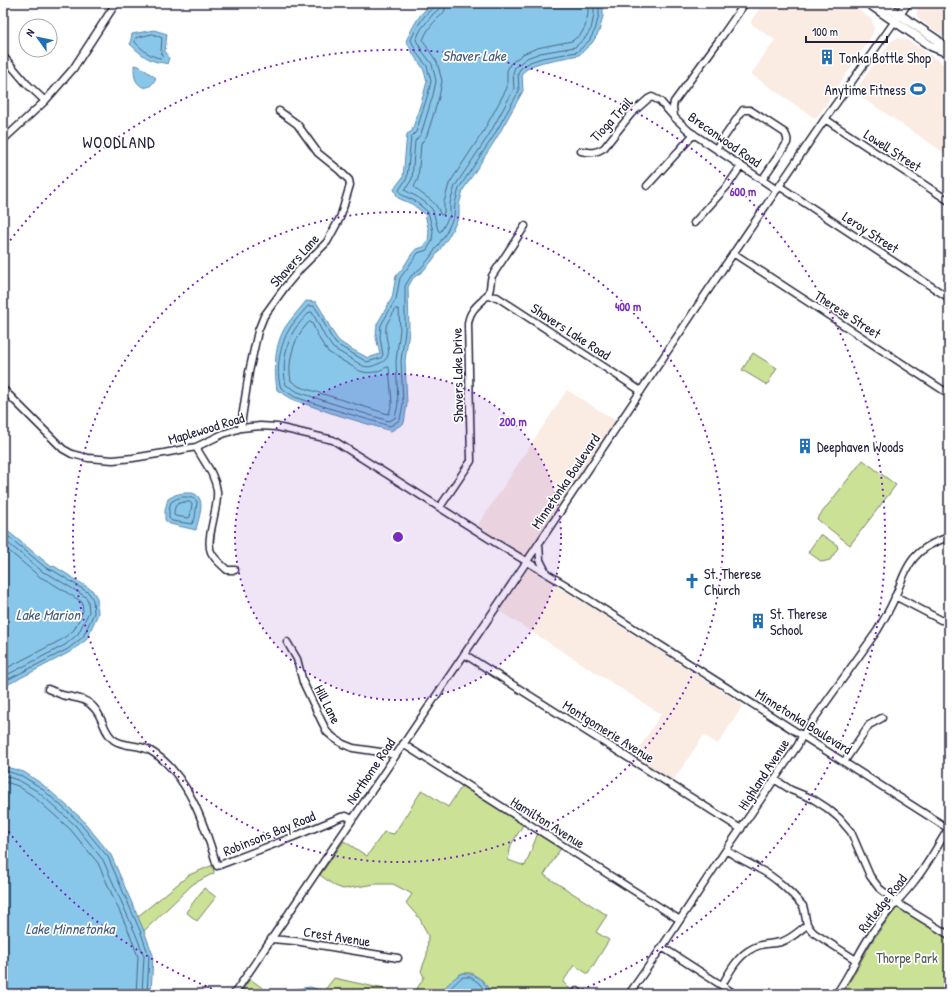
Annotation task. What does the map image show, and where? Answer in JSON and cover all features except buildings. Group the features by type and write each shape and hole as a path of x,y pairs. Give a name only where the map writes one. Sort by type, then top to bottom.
{"main road":[{"path":"868,3 897,18"},
{"path":"882,3 897,18 931,46 949,52"},
{"name":"Minnetonka Boulevard","path":"897,18 907,3"}],"street":[{"path":"3,140 45,101 73,69 116,3"},
{"name":"Breconwood Road","path":"745,3 674,102 674,117 689,131 762,180 778,188"},
{"name":"Minnetonka Boulevard","path":"897,18 778,188 526,561 949,829"},
{"path":"3,56 26,83 45,101"},
{"name":"Tioga Trail","path":"581,152 599,152 604,148 631,114 648,99 652,97 660,101"},
{"path":"660,101 674,102"},
{"path":"660,101 674,117"},
{"path":"716,149 743,110 750,110 787,136 788,140 762,180"},
{"name":"Shavers Lane","path":"241,428 258,330 264,316 285,286 327,242 340,218 350,185 349,180 344,174 318,153 297,124 279,111"},
{"name":"Lowell Street","path":"825,120 949,201"},
{"path":"647,186 694,134"},
{"path":"694,223 728,185 741,166"},
{"name":"Leroy Street","path":"778,188 949,298"},
{"name":"Shavers Lake Drive","path":"440,507 471,461 468,319 472,310 486,296 489,291 492,276 525,226"},
{"name":"Therese Street","path":"734,253 949,394"},
{"name":"Shavers Lake Road","path":"486,296 497,297 641,391"},
{"name":"Maplewood Road","path":"3,389 62,449 72,454 88,458 113,460 196,447 223,434 241,428 260,426 277,428 333,440 526,561"},
{"path":"196,447 211,471 215,480 217,491 217,501 209,541 210,550 227,570 235,570"},
{"name":"Highland Avenue","path":"629,994 798,745 802,736 877,631 886,617 910,562 928,545 949,537"},
{"path":"539,543 540,560 546,573"},
{"name":"Northome Road","path":"234,994 526,561"},
{"path":"895,596 941,620"},
{"name":"Hill Lane","path":"287,642 297,659 303,682 327,732 338,741 353,748 395,755"},
{"name":"Montgomerie Avenue","path":"464,654 741,829"},
{"name":"Robinsons Bay Road","path":"48,689 62,695 89,702 96,710 110,736 114,740 149,750 165,762 181,782 195,804 217,866 341,817 346,816 352,819"},
{"path":"844,762 870,725 882,718"},
{"name":"Hamilton Avenue","path":"403,744 680,920"},
{"path":"774,780 791,790 813,799 839,818 851,832 870,876 879,888 896,902 949,935"},
{"name":"Rutledge Road","path":"836,994 848,976 872,932 913,883 949,829"},
{"path":"726,850 734,856 772,876 803,906 809,928 856,960"},
{"path":"722,985 737,962 749,950 765,944 782,942 807,925"},
{"name":"Crest Avenue","path":"271,939 295,941 398,958"},
{"path":"662,947 735,994"}],"shaded area":[{"path":"763,3 850,3 872,20 874,29 870,39 816,119 751,74 775,40 750,23"},
{"path":"919,3 949,3 949,40 919,19 917,16 917,11"},
{"path":"897,38 909,41 949,68 949,156 854,92 891,41"},
{"path":"567,390 616,421 528,553 521,555 478,525"},
{"path":"530,569 601,612 607,618 743,705 718,744 704,735 668,788 629,764 661,714 499,611 527,570"}],"green space":[{"path":"753,353 777,368 767,385 742,370"},
{"path":"863,460 896,485 850,545 817,519"},
{"path":"820,535 837,545 838,548 830,560 822,562 808,552"},
{"path":"462,786 523,825 511,845 508,860 525,866 538,833 561,848 544,875 607,915 596,932 609,940 588,974 574,965 563,982 575,994 492,994 482,980 471,973 463,973 458,975 437,994 333,994 324,991 334,978 398,992 415,992 424,977 421,971 427,955 428,936 420,919 406,903 412,894 393,884 376,884 343,889 335,886 320,875 344,841 367,856 384,832 394,834 422,790 448,807"},
{"path":"213,865 214,873 193,884 144,931 137,917 189,875"},
{"path":"204,888 216,897 197,921 186,912"},
{"name":"Thorpe Park","path":"897,907 949,939 949,994 842,994 876,935"},
{"path":"250,979 271,994 240,994"}],"water":[{"name":"Shaver Lake","path":"435,3 603,3 603,16 599,32 592,43 579,55 543,62 531,66 522,73 523,91 496,139 463,190 459,205 459,217 449,236 432,261 423,271 413,278 408,287 409,331 405,361 407,404 404,423 391,431 294,400 277,390 275,373 276,357 282,333 306,301 316,302 332,331 340,342 368,358 380,354 376,337 377,324 392,298 396,276 416,249 424,247 428,240 429,232 425,214 412,204 398,198 394,189 403,177 407,134 412,131 427,81 423,68 406,41 421,14"},
{"path":"154,30 167,34 165,51 169,58 167,64 156,62 147,58 130,44 132,34"},
{"path":"134,65 139,66 156,78 151,85 143,87 137,82 134,73"},
{"path":"183,493 192,493 197,495 200,499 201,509 196,530 170,524 165,520 165,510 168,499"},
{"name":"Lake Marion","path":"3,525 5,529 52,567 54,566 92,590 97,598 98,614 86,640 70,652 3,687"},
{"name":"Lake Minnetonka","path":"3,766 24,772 42,784 81,818 111,855 153,955 151,994 3,994"},
{"path":"463,973 473,975 480,979 492,994 437,994 456,977"},
{"path":"310,987 333,994 275,994 289,990"}],"place":[{"name":"Tonka Bottle Shop","path":"827,57"},
{"name":"Anytime Fitness","path":"918,89"},
{"name":"Deephaven Woods","path":"805,446"},
{"name":"St. Therese Church","path":"692,581"},
{"name":"St. Therese School","path":"758,621"}],"district":[{"name":"WOODLAND","path":"119,142"}]}
